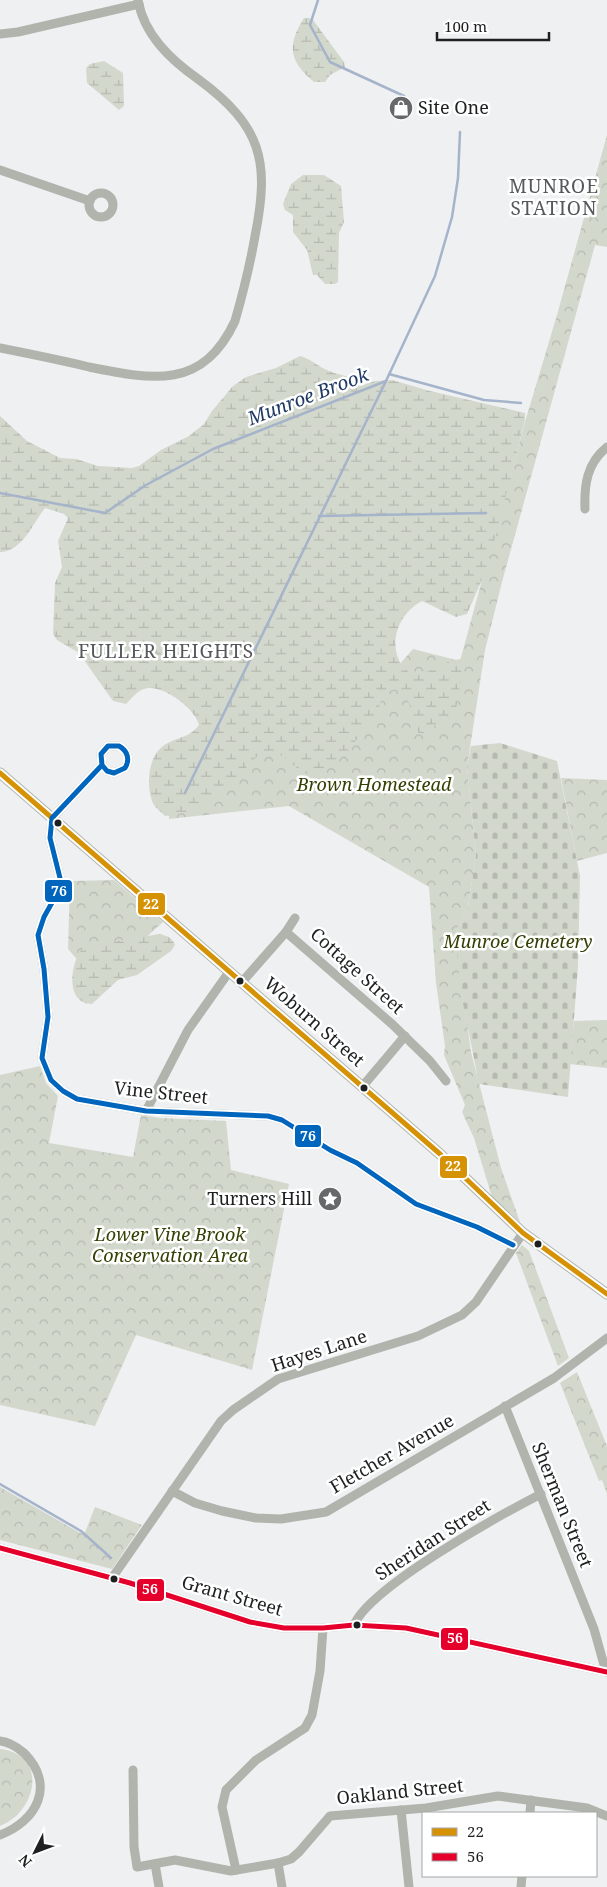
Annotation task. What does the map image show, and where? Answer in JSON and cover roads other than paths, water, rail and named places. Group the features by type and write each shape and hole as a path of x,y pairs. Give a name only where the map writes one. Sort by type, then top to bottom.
{"main road":[{"name":"Woburn Street","path":"0,773 440,1155 523,1233 607,1294"}],"street":[{"path":"0,34 18,32 138,2 144,19 160,45 186,70 232,107 252,134 259,151 263,180 262,201 236,321 228,337 215,354 198,366 178,375 159,378 126,374 0,348"},
{"path":"0,170 90,201"},
{"path":"585,509 584,486 588,471 598,454 607,447"},
{"path":"52,818 102,765"},
{"name":"Vine Street","path":"52,818 50,838 61,882 59,890 44,917 38,935 44,969 48,1018 42,1058 44,1067 57,1086 77,1099 146,1111 268,1116 282,1120 330,1150 361,1166 416,1204 478,1227 513,1245"},
{"name":"Cottage Street","path":"242,982 286,932 295,918"},
{"name":"Cottage Street","path":"286,932 405,1036 430,1060 446,1081"},
{"path":"146,1111 188,1030 229,972"},
{"name":"Cottage Street","path":"362,1087 405,1036"},
{"name":"Hayes Lane","path":"112,1578 221,1421 250,1397 278,1379 418,1336 462,1315 476,1302 513,1245 523,1233"},
{"name":"Fletcher Avenue","path":"172,1491 211,1508 256,1518 281,1519 326,1512 567,1369 607,1338"},
{"name":"Sherman Street","path":"505,1406 594,1629 606,1672"},
{"name":"Sheridan Street","path":"354,1625 363,1608 389,1586 447,1548 540,1494"},
{"name":"Grant Street","path":"0,1548 112,1578 250,1622 284,1628 323,1628 354,1625 406,1628 606,1672"},
{"path":"236,1870 222,1807 226,1790 256,1760 305,1728 312,1715 320,1671 323,1628"},
{"path":"0,1741 17,1747 30,1760 37,1770 41,1786 39,1801 31,1816 14,1830 0,1835"},
{"name":"Oakland Street","path":"133,1770 134,1847 137,1867 175,1860 236,1870 278,1863 291,1858 299,1852 330,1816 401,1810 498,1796 588,1808 607,1816"},
{"path":"530,1812 531,1800"},
{"path":"401,1810 409,1887"},
{"path":"278,1863 282,1887"},
{"path":"155,1864 159,1887"}],"waterway":[{"name":"Munroe Brook","path":"318,0 310,25 330,62 404,96"},
{"name":"Munroe Brook","path":"0,493 105,513 146,485 213,449 386,381 435,276 452,217 458,178 460,132"},
{"path":"389,374 484,400 521,403"},
{"path":"185,793 386,381"},
{"path":"319,516 486,513"},
{"path":"0,1484 81,1531 111,1558"}],"place":[{"name":"Site One","path":"401,108"},
{"name":"Turners Hill","path":"330,1199"}],"district":[{"name":"MUNROE STATION","path":"554,197"},
{"name":"FULLER HEIGHTS","path":"166,651"}],"park label":[{"name":"Brown Homestead","path":"374,785"},
{"name":"Munroe Cemetery","path":"518,942"},
{"name":"Lower Vine Brook Conservation Area","path":"170,1245"}]}
